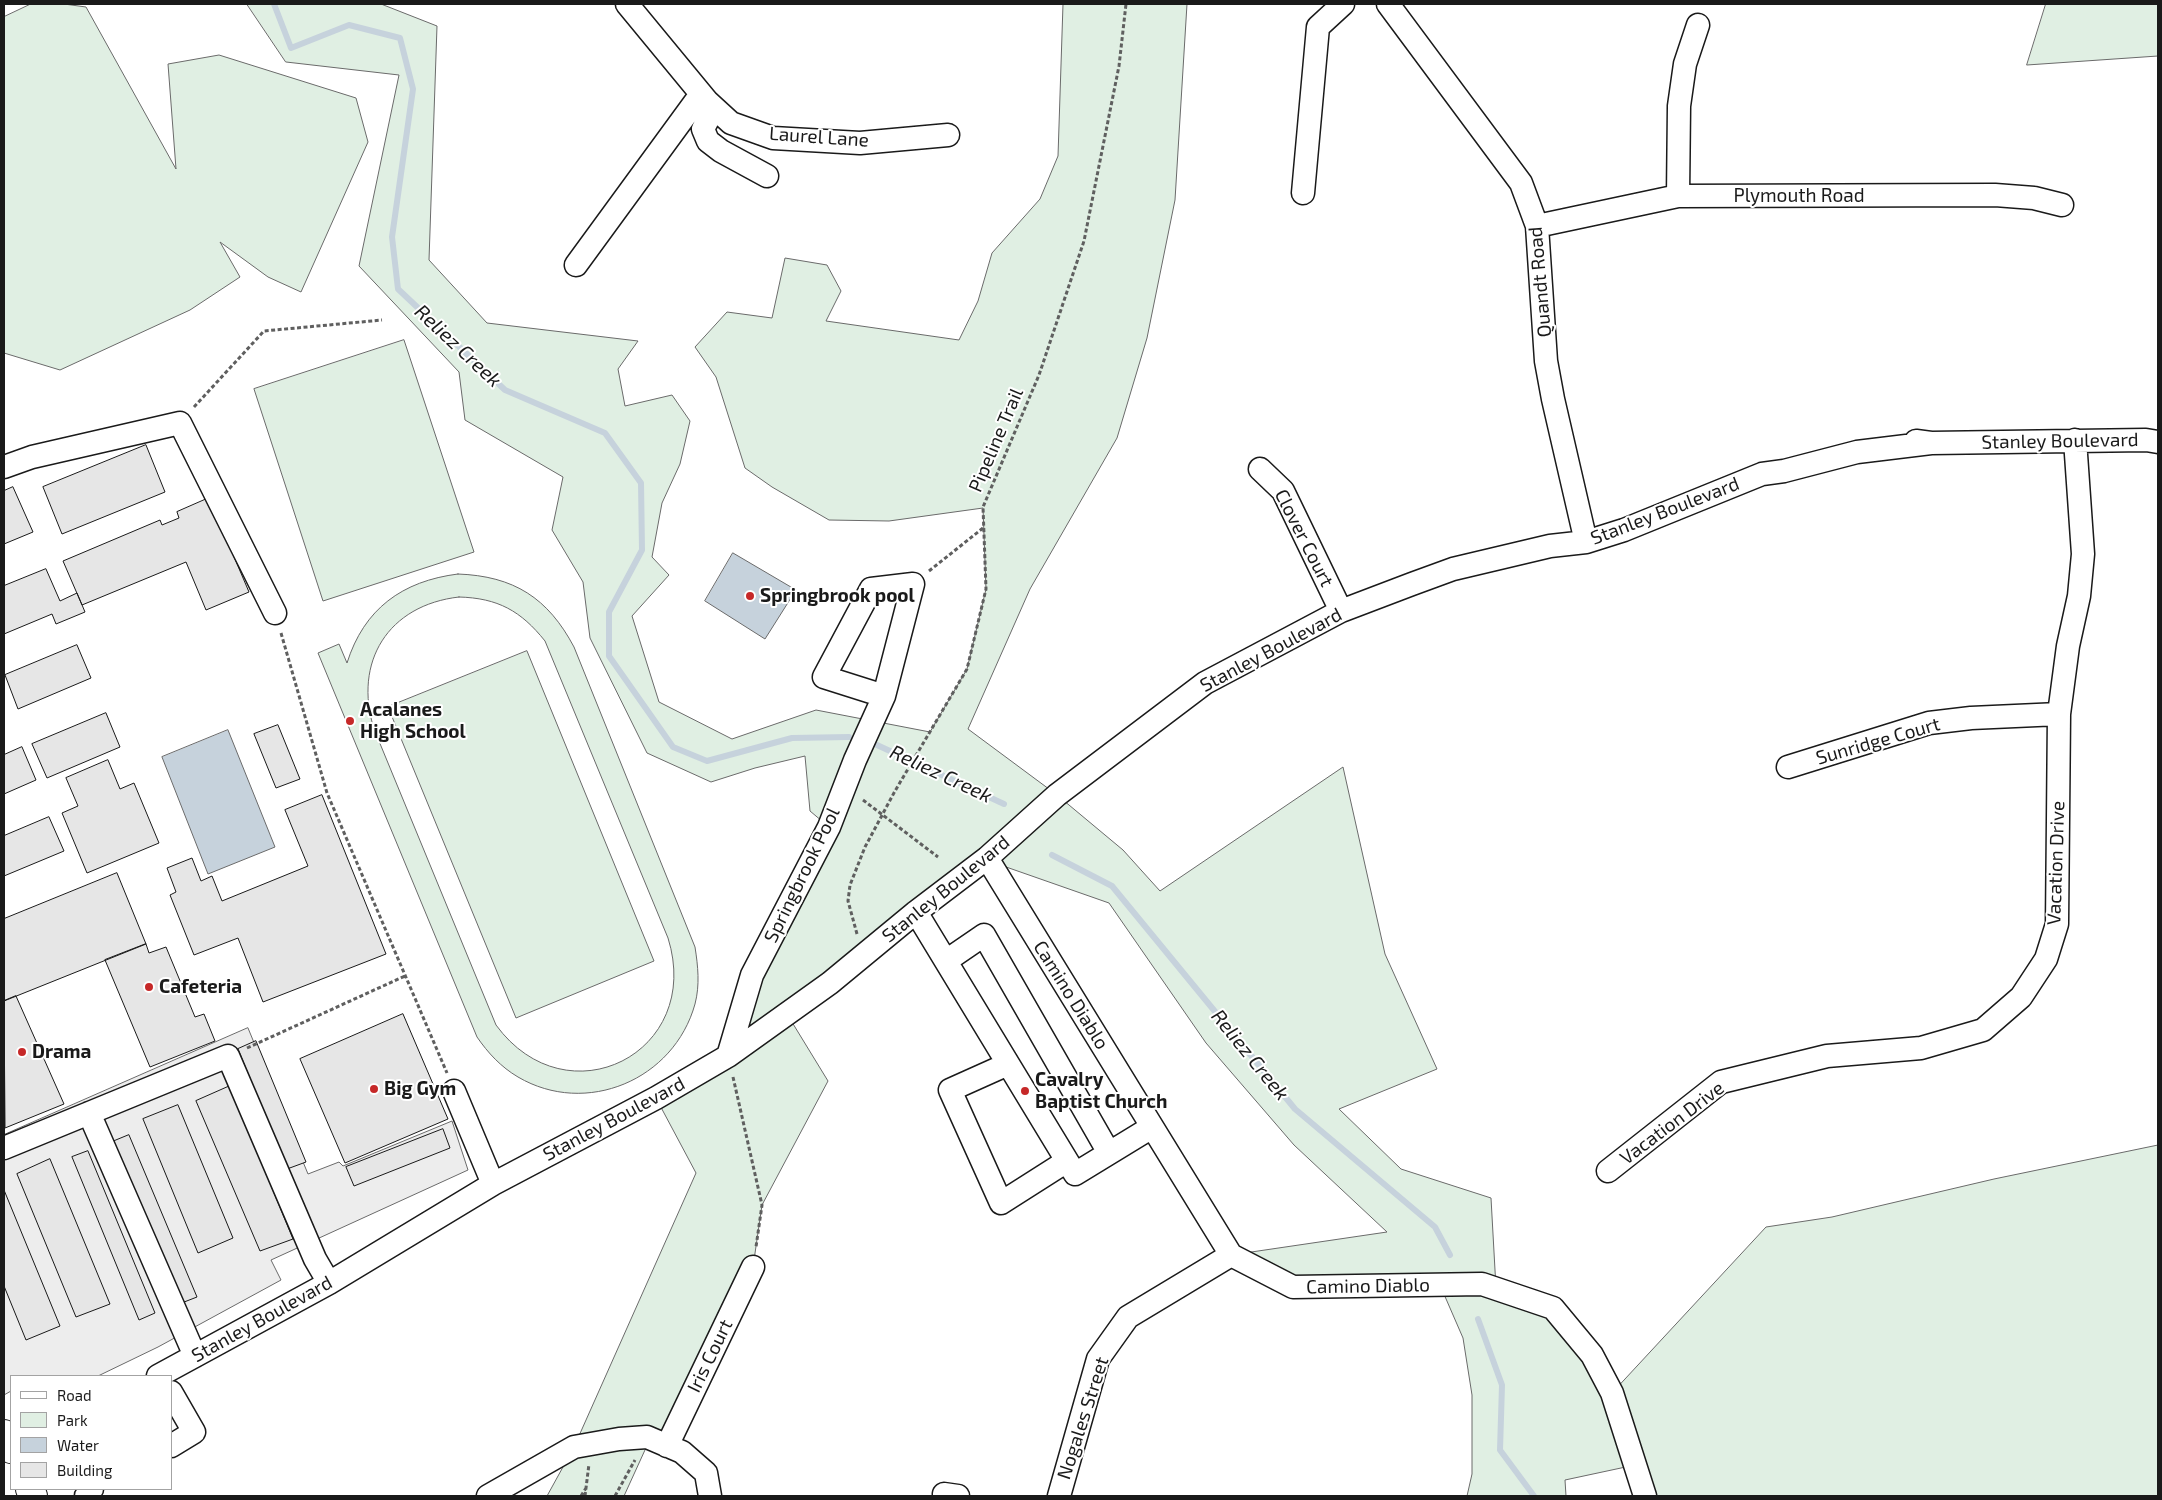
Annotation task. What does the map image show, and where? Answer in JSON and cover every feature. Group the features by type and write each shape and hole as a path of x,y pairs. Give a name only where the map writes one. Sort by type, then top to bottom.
{"main road":[{"path":"4,1434 10,1447"}],"street":[{"name":"Laurel Lane","path":"626,4 708,101 731,123 773,138 860,143 948,135"},
{"path":"1303,193 1318,27 1342,4"},
{"name":"Quandt Road","path":"1388,4 1521,183 1537,226 1546,361 1586,542"},
{"path":"1678,196 1679,106 1685,64 1698,26"},
{"path":"708,101 703,129 708,141 721,151 767,176"},
{"path":"576,265 708,101"},
{"name":"Plymouth Road","path":"1537,226 1678,196 1995,196 2034,198 2062,205"},
{"path":"4,468 32,457 180,423 275,613"},
{"name":"Stanley Boulevard","path":"170,1375 195,1356 329,1283 493,1184 656,1098 728,1056 830,983 916,912 987,858 1057,795 1205,683 1341,611 1454,569 1550,546 1586,542 1624,530 1762,474 1780,461 1806,452 1852,441 1897,438 1931,443 2075,440 2146,440 2158,442"},
{"name":"Vacation Drive","path":"1608,1170 1721,1082 1827,1056 1921,1048 1983,1030 2021,997 2046,959 2058,924 2059,714 2068,646 2080,596 2083,554 2075,440"},
{"name":"Clover Court","path":"1260,469 1283,491 1341,611"},
{"path":"884,696 824,677 871,589 913,584"},
{"name":"Springbrook Pool","path":"728,1056 752,975 829,827 844,786 884,696 913,584"},
{"name":"Sunridge Court","path":"1788,767 1929,723 1971,718 2059,714"},
{"name":"Camino Diablo","path":"987,858 1231,1255 1293,1287 1482,1284 1553,1308 1592,1356 1612,1393 1645,1496"},
{"path":"916,912 1075,1174 1152,1127"},
{"path":"946,962 984,935 1109,1153"},
{"path":"4,1148 228,1056 315,1259 329,1283"},
{"path":"1008,1064 950,1090 1001,1203 1066,1161"},
{"path":"454,1091 493,1184"},
{"path":"89,1113 195,1356"},
{"name":"Nogales Street","path":"1059,1496 1098,1359 1128,1317 1231,1255"},
{"name":"Iris Court","path":"657,1441 753,1267"},
{"path":"172,1395 194,1432 172,1445"},
{"path":"488,1496 574,1447 618,1439 657,1441 682,1452 706,1473 710,1496"}],"path":[{"name":"Pipeline Trail","path":"862,956 848,901 850,885 865,848 906,773 967,669 986,589 982,507 1039,375 1084,241 1119,66 1126,4"},
{"path":"180,423 264,331 382,320"},
{"path":"913,584 984,528"},
{"path":"275,613 327,793 454,1091"},
{"path":"844,786 938,857"},
{"path":"228,1056 405,976"},
{"path":"728,1056 762,1205 753,1267"},
{"path":"615,1496 657,1441"},
{"path":"581,1496 586,1488 586,1496"}],"green space":[{"path":"31,4 64,4 86,7 176,169 168,64 219,55 356,98 368,142 301,292 268,277 220,242 240,277 190,310 60,370 4,353 4,17"},
{"path":"247,4 381,4 437,26 429,260 487,323 638,341 618,369 625,406 672,395 690,421 680,464 662,503 652,557 669,575 632,616 659,702 732,739 816,710 930,732 967,669 986,589 983,508 889,521 829,520 772,487 745,468 716,377 695,347 727,312 772,318 785,258 827,265 841,291 826,321 959,340 978,301 992,253 1040,199 1058,156 1063,4 1187,4 1175,200 1147,338 1117,438 1030,589 968,729 1057,795 1123,850 1160,891 1343,767 1385,954 1437,1069 1339,1109 1401,1169 1491,1198 1496,1288 1553,1308 1612,1393 1766,1227 1832,1217 1994,1179 2158,1145 2158,1496 1645,1496 1635,1465 1565,1480 1566,1496 1467,1496 1472,1474 1472,1395 1463,1338 1440,1285 1293,1287 1231,1255 1387,1232 1294,1145 1206,1043 1109,903 989,861 787,1014 828,1081 762,1205 753,1267 667,1446 650,1439 624,1496 547,1496 574,1447 696,1173 656,1098 728,1056 829,827 810,811 805,756 755,768 711,782 647,753 590,638 583,582 552,530 563,477 465,420 459,372 359,266 399,75 286,62"},
{"path":"2046,4 2158,4 2158,56 2027,65"},
{"path":"404,340 474,552 323,601 254,389"},
{"path":"458,574 496,579 512,585 541,603 564,630 574,647 695,947 698,968 698,990 695,1004 684,1031 668,1053 648,1071 624,1084 598,1092 571,1093 544,1088 518,1077 506,1069 490,1054 477,1037 318,653 339,644 347,663 354,644 375,613 403,591 419,583","holes":["459,597 497,603 508,608 527,622 545,641 668,938 674,979 666,1014 648,1042 622,1061 591,1070 558,1068 525,1054 496,1025 374,729 369,704 368,681 373,660 382,641 395,625 413,612 434,602"]},
{"path":"527,651 654,961 516,1018 388,707"}],"shaded area":[{"path":"248,1028 308,1174 339,1162 343,1166 452,1121 468,1170 271,1260 281,1280 158,1347 100,1375 10,1375 10,1392 4,1395 4,1135"}],"water":[{"name":"Springbrook pool","path":"733,553 796,590 765,639 705,601"},
{"path":"228,730 275,847 208,874 162,757"}],"building":[{"path":"146,445 165,492 62,534 43,487"},
{"path":"13,487 33,532 4,544 4,491"},
{"path":"209,498 249,592 206,610 186,562 82,605 63,561 160,520 162,525 179,518 177,512"},
{"path":"46,569 60,601 77,593 85,612 56,624 52,614 4,634 4,586"},
{"path":"77,645 91,678 18,709 5,675"},
{"path":"106,713 120,747 47,778 32,744"},
{"path":"278,725 300,779 276,788 254,734"},
{"path":"22,747 36,780 4,794 4,755"},
{"path":"108,760 120,789 134,783 159,843 87,873 62,813 78,806 66,778"},
{"path":"322,795 386,954 263,1002 238,938 194,955 170,895 176,892 167,868 192,858 201,881 212,876 222,901 308,866 285,810"},
{"path":"49,817 64,851 4,876 4,836"},
{"path":"117,873 146,944 4,1001 4,919"},
{"name":"Cafeteria","path":"146,944 149,953 166,947 195,1017 204,1014 215,1041 150,1067 105,960"},
{"name":"Drama","path":"16,996 64,1104 5,1128 4,1001"},
{"name":"Big Gym","path":"403,1014 448,1119 345,1163 300,1059"},
{"path":"256,1041 306,1162 287,1169 238,1049"},
{"path":"230,1086 293,1239 260,1251 196,1101"},
{"path":"178,1105 233,1238 198,1253 143,1119"},
{"path":"443,1129 450,1148 354,1186 346,1167"},
{"path":"129,1135 197,1297 179,1304 112,1142"},
{"path":"88,1151 155,1313 139,1320 72,1157"},
{"path":"50,1159 110,1304 76,1317 17,1174"},
{"path":"4,1190 60,1326 26,1340 4,1286"}],"waterway":[{"name":"Reliez Creek","path":"274,4 291,48 349,25 400,38 413,89 392,237 398,289 505,390 605,433 641,483 642,550 609,612 609,656 673,747 707,761 792,738 849,737"},
{"name":"Reliez Creek","path":"877,745 1004,804"},
{"name":"Reliez Creek","path":"1052,855 1112,886 1295,1109 1435,1227 1450,1255"},
{"name":"Reliez Creek","path":"1478,1319 1502,1385 1500,1450 1534,1496"}],"place":[{"name":"Springbrook pool","path":"750,596"},
{"name":"Acalanes High School","path":"350,721"},
{"name":"Cafeteria","path":"149,987"},
{"name":"Drama","path":"22,1052"},
{"name":"Big Gym","path":"374,1089"},
{"name":"Cavalry Baptist Church","path":"1025,1091"}]}
